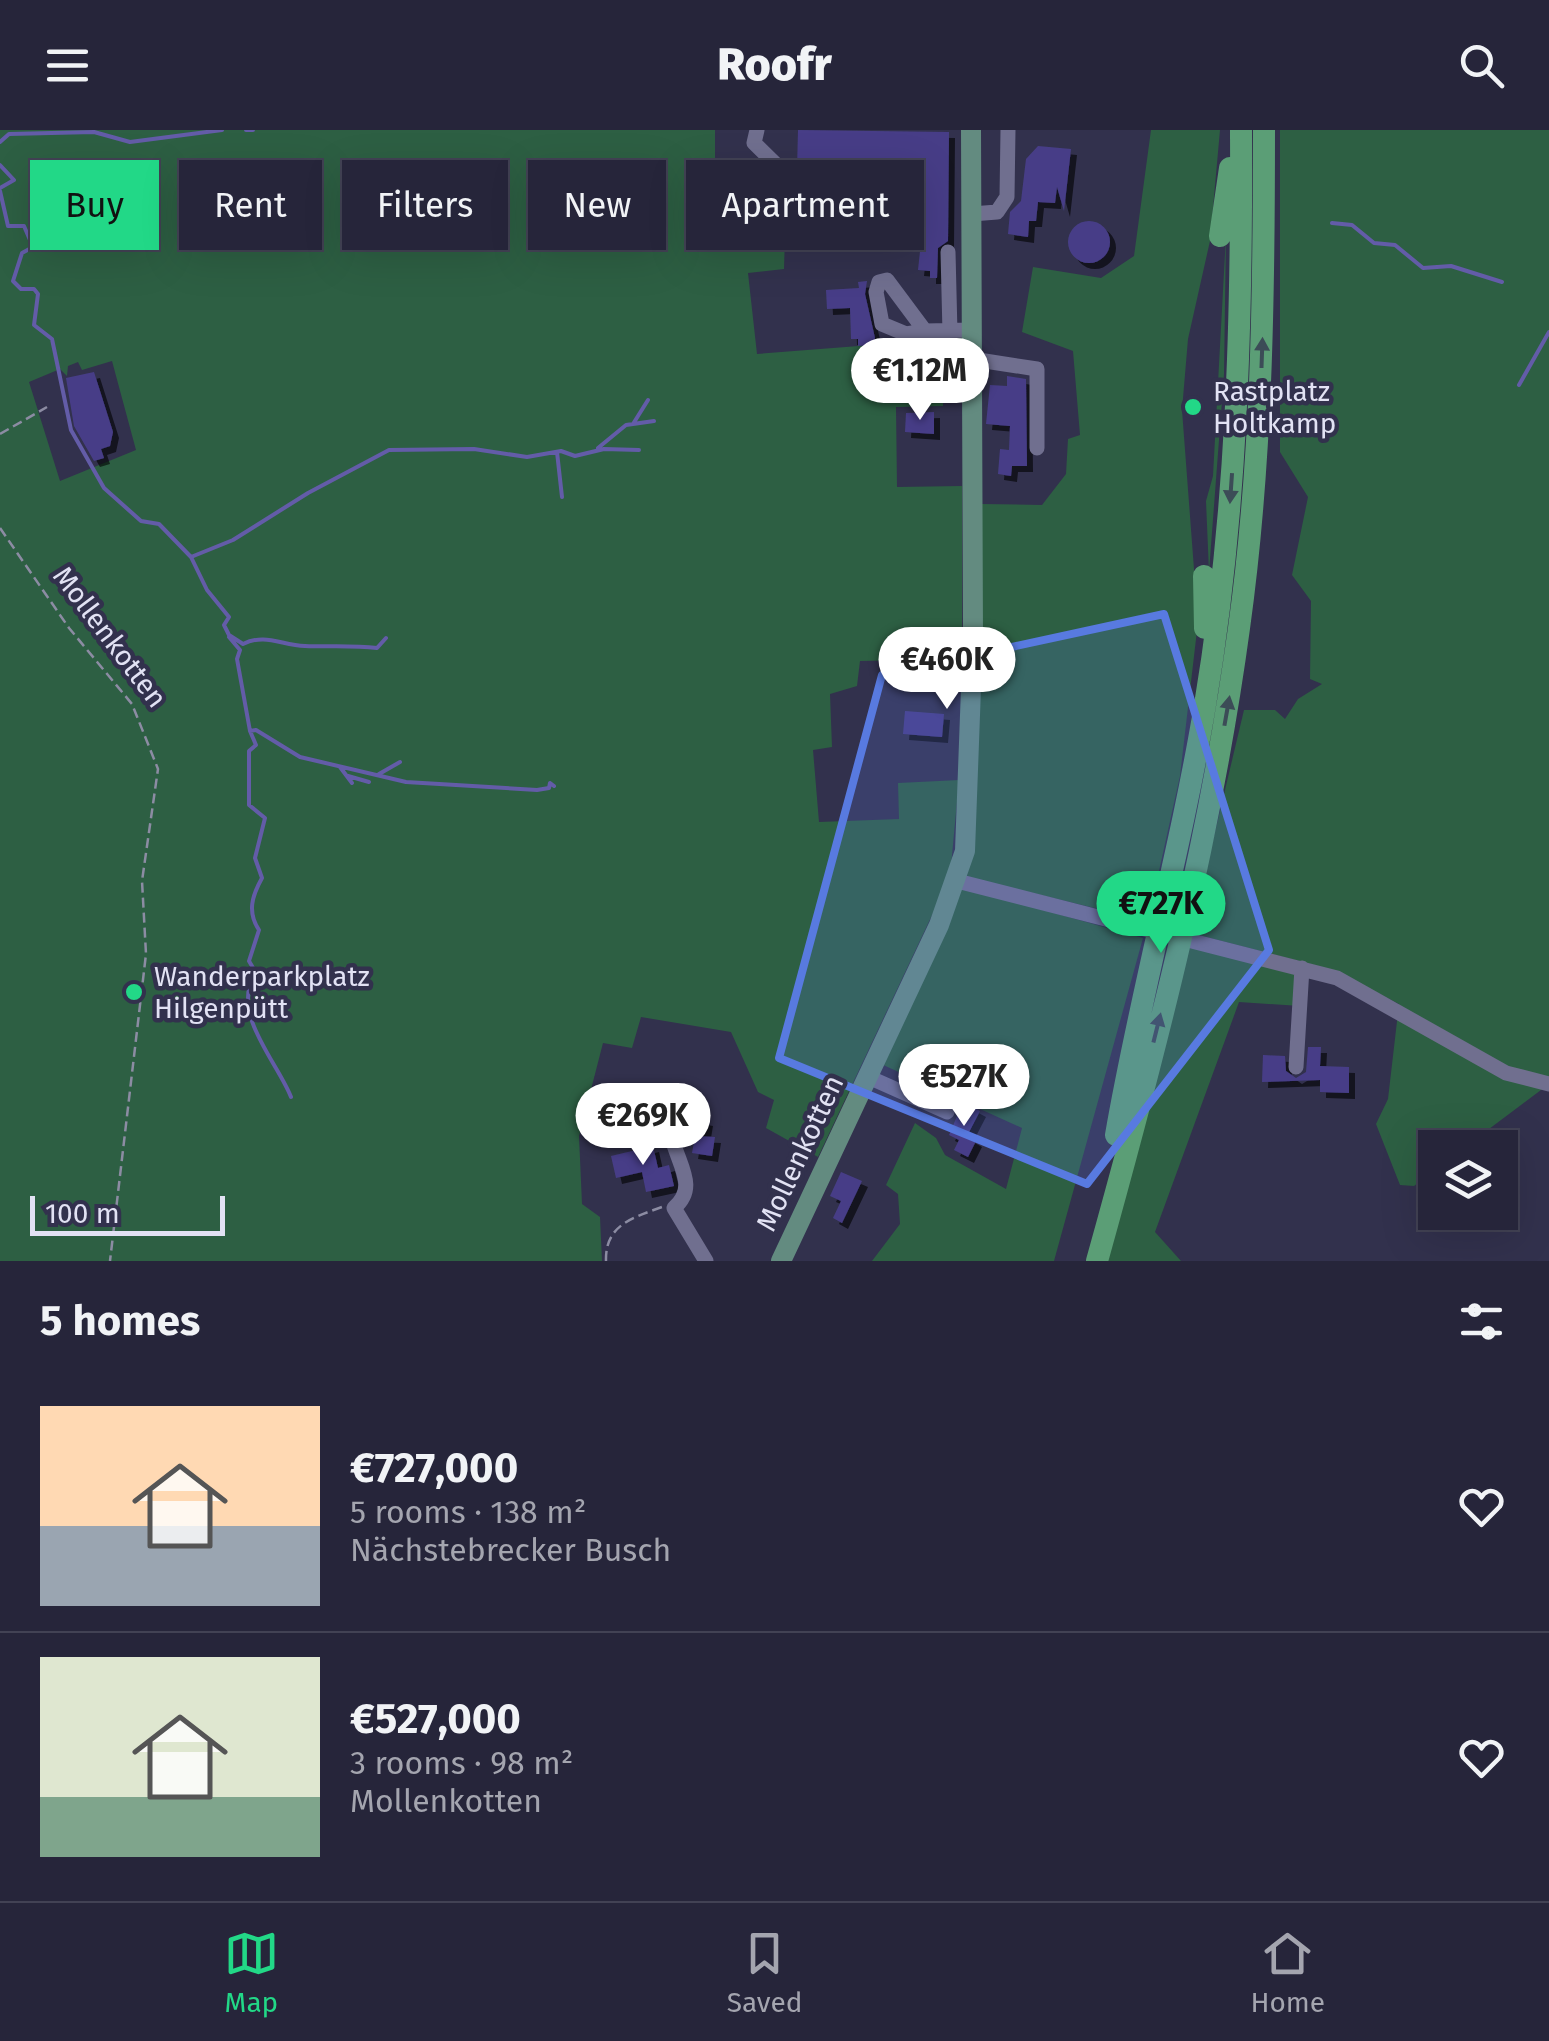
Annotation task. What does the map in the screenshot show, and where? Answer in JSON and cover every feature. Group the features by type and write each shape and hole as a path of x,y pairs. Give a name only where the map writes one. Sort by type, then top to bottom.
{"highway":[{"path":"1220,236 1238,130"},
{"path":"1085,1261 1110,1172 1134,1027 1176,857 1206,702 1227,540 1237,404 1238,130"},
{"path":"1097,1261 1182,932 1229,702 1252,519 1259,407 1264,130"},
{"path":"1204,576 1206,702"}],"main road":[{"name":"Mollenkotten","path":"782,1261 958,881 965,851 971,766 971,130"}],"street":[{"path":"756,130 754,143 771,160"},
{"path":"972,214 997,212 1007,197 1008,130"},
{"path":"948,252 950,333"},
{"path":"925,330 972,330"},
{"path":"972,360 1037,369 1037,448"},
{"path":"958,881 1337,978 1386,1002 1506,1073 1549,1084"},
{"path":"1296,1068 1302,968"},
{"path":"866,1076 947,1112"},
{"path":"674,1146 688,1188 686,1197 674,1208 706,1261"}],"path":[{"path":"0,434 48,408"},
{"name":"Mollenkotten","path":"0,528 69,628 132,704 158,769 158,796 142,881 146,954 110,1261"},
{"path":"606,1261 605,1241 619,1224 665,1206 674,1208"}],"highlighted area":[{"path":"1164,614 1269,950 1087,1184 779,1058 882,675"}],"green space":[{"path":"0,130 715,130 715,160 686,160 686,250 785,250 784,269 748,273 757,354 962,338 944,365 943,406 896,407 897,487 962,486 962,659 860,661 857,686 830,694 832,747 813,750 819,822 899,819 898,783 959,780 950,877 818,1157 766,1128 774,1100 758,1092 731,1032 641,1017 632,1048 603,1043 579,1136 582,1204 600,1217 602,1261 0,1261","holes":["112,361 136,450 60,481 29,382 60,369 67,376 68,366 78,362 82,370"]},
{"path":"1151,130 1220,130 1210,241 1188,339 1182,410 1198,622 1180,776 1148,921 967,877 980,710 980,504 1042,505 1066,474 1068,439 1080,435 1073,351 1022,332 1033,267 1101,278 1134,256"},
{"path":"1280,130 1549,130 1549,1084 1488,1130 1418,1130 1418,1183 1414,1186 1400,1185 1376,1124 1388,1099 1399,1004 1333,970 1191,933 1244,710 1275,710 1285,719 1298,699 1322,684 1310,679 1311,601 1292,575 1308,497 1280,452"},
{"path":"1226,235 1224,374 1209,572 1206,501 1213,476"},
{"path":"962,887 1143,938 1054,1261 872,1261 900,1224 898,1194 886,1185 915,1123 936,1138 945,1155 1006,1189 1022,1128 881,1064"},
{"path":"1188,947 1300,972 1300,1006 1239,1002 1155,1232 1181,1261 1103,1261"}],"building":[{"path":"798,130 949,132 948,241 938,248 937,278 930,278 930,271 918,270 920,250 924,250 924,160 797,160"},
{"path":"1038,146 1071,149 1064,211 1057,187 1055,203 1038,202 1036,221 1029,221 1028,237 1008,234 1010,212 1021,201 1026,159"},
{"path":"1089,221 1104,227 1110,242 1104,257 1089,263 1074,257 1068,242 1074,227"},
{"path":"867,281 865,294 875,338 873,345 858,346 858,339 851,339 850,308 827,309 826,290 859,288 858,282"},
{"path":"94,372 113,432 110,446 101,449 104,458 94,461 74,426 66,378"},
{"path":"1007,376 1026,379 1027,466 1012,466 1011,476 998,474 1000,449 1009,450 1010,426 986,424 990,385 1007,386"},
{"path":"934,412 934,434 905,432 906,413"},
{"path":"905,711 944,714 942,737 903,734"},
{"path":"1308,1047 1321,1047 1320,1066 1349,1067 1349,1093 1320,1092 1320,1080 1262,1082 1263,1055 1285,1056 1286,1071 1296,1078 1306,1072"},
{"path":"963,1102 980,1111 967,1136 976,1141 968,1157 954,1150 959,1140 949,1135"},
{"path":"652,1110 685,1112 684,1116 707,1120 705,1132 651,1129"},
{"path":"695,1136 715,1137 712,1156 692,1153"},
{"path":"653,1146 658,1168 669,1165 674,1186 646,1192 642,1172 616,1178 611,1156"},
{"path":"841,1172 862,1181 842,1223 833,1218 841,1201 830,1196"}],"waterway":[{"path":"0,142 9,134 94,132 130,142 222,130"},
{"path":"246,130 253,130"},
{"path":"0,165 14,180 0,188"},
{"path":"0,191 8,226 24,226 33,247 22,253 13,281 21,289 34,289 38,294 34,325 52,339 71,430 104,488 141,521 159,524 191,557 207,590 229,617 224,625 229,635 243,644 266,640 305,646 377,648 386,638"},
{"path":"1332,223 1352,225 1374,243 1395,245 1423,268 1451,266 1502,282"},
{"path":"1519,385 1549,332"},
{"path":"633,424 648,400"},
{"path":"598,448 626,425 654,421"},
{"path":"191,557 233,540 308,493 389,450 474,449 527,457 561,451 575,456 604,449 639,450"},
{"path":"557,452 562,497"},
{"path":"229,637 240,650 237,659 250,731 256,730 300,757 406,782 537,790 549,788 550,783 554,786"},
{"path":"250,731 256,745 249,751 249,805 265,818 255,858 262,878 252,904 259,930 249,961 256,973 249,988 248,1004 258,1036 291,1097"},
{"path":"379,774 400,762"},
{"path":"340,767 352,783"},
{"path":"348,776 369,782"}],"place":[{"name":"Rastplatz Holtkamp","path":"1193,407"},
{"name":"Wanderparkplatz Hilgenpütt","path":"134,992"}]}
